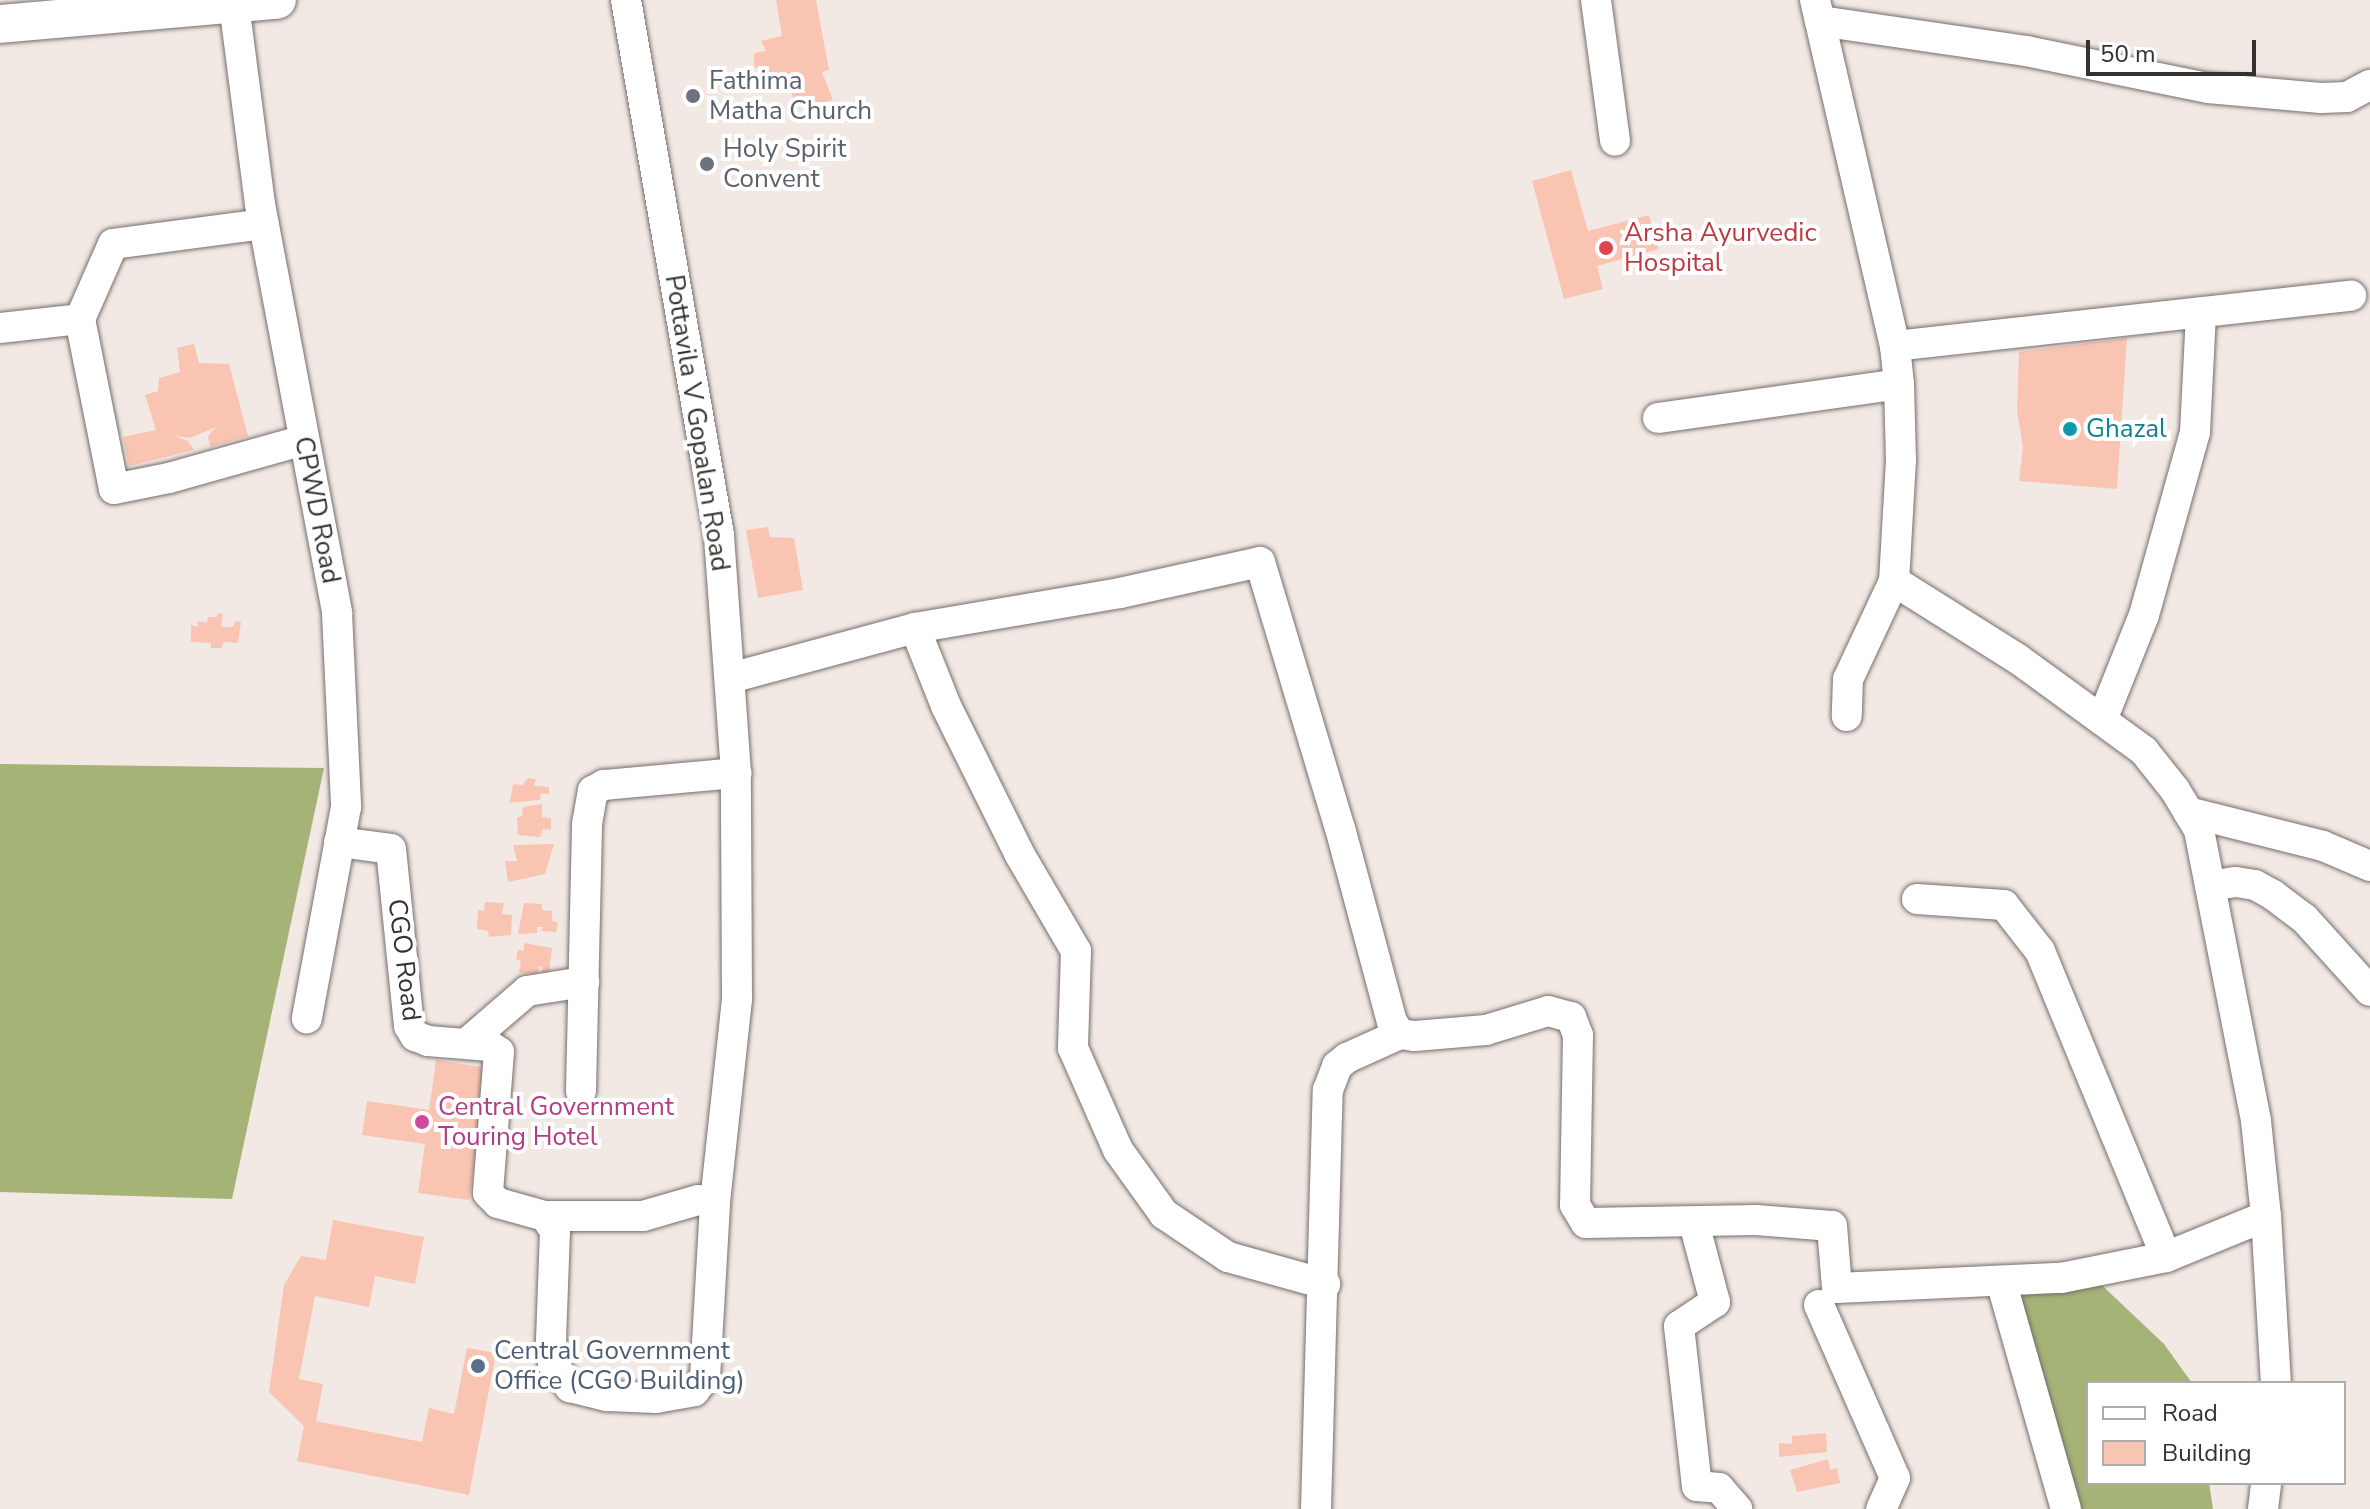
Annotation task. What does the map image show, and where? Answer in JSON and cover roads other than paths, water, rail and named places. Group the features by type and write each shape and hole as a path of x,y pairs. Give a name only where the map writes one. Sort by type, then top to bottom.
{"main road":[{"path":"0,24 154,6 277,0"}],"street":[{"name":"Pottavila V Gopalan Road","path":"545,1216 555,1231 553,1364 570,1387 607,1396 656,1398 694,1391 705,1378 715,1202 737,998 736,773 719,535 626,0"},
{"path":"1596,0 1615,141"},
{"name":"CPWD Road","path":"234,4 263,224 337,613 346,807 307,1018"},
{"path":"1847,716 1848,679 1894,581 1901,460 1899,384 1895,346 1817,10 2208,88 2321,98 2347,97 2370,85"},
{"path":"263,224 113,244 80,319 114,489 169,478 304,440"},
{"path":"1895,346 2351,296"},
{"path":"2102,720 2144,615 2195,432 2201,312"},
{"path":"0,328 80,319"},
{"path":"1658,418 1899,384"},
{"path":"730,678 915,628 1120,593 1260,562 1340,828 1392,1022 1400,1034"},
{"path":"1894,581 2018,659 2144,751 2199,830 2256,1121 2266,1216 2276,1381"},
{"path":"915,628 946,706 1013,842 1076,951 1073,1048 1118,1150 1164,1214 1228,1257 1325,1284"},
{"path":"581,1091 587,824 593,791 604,785 736,773"},
{"path":"2188,812 2323,846 2370,866"},
{"name":"CGO Road","path":"339,842 391,849 409,1026 415,1036 428,1041 468,1042 490,1046 499,1052 488,1193 498,1203 545,1216"},
{"path":"2210,886 2236,882 2255,885 2273,895 2304,918 2370,991"},
{"path":"1917,899 2004,905 2040,951 2166,1257"},
{"path":"468,1042 527,991 584,982"},
{"path":"1316,1509 1325,1284 1328,1090 1332,1076 1347,1058 1400,1034 1415,1036 1486,1030 1548,1011 1571,1017 1578,1035 1575,1205 1586,1223 1756,1220 1832,1226 1837,1288 2061,1278 2166,1257 2266,1216"},
{"path":"545,1216 643,1216 698,1200 715,1202"},
{"path":"1694,1223 1715,1302 1679,1326 1697,1486 1719,1488 1737,1509"},
{"path":"2001,1281 2066,1509"},
{"path":"1819,1305 1895,1478 1881,1509"},
{"path":"2263,1509 2266,1485"}],"place":[{"name":"Fathima Matha Church","path":"693,96"},
{"name":"Holy Spirit Convent","path":"707,164"},
{"name":"Arsha Ayurvedic Hospital","path":"1606,248"},
{"name":"Ghazal","path":"2070,429"},
{"name":"Central Government Touring Hotel","path":"422,1122"},
{"name":"Central Government Office (CGO Building)","path":"478,1366"}]}
